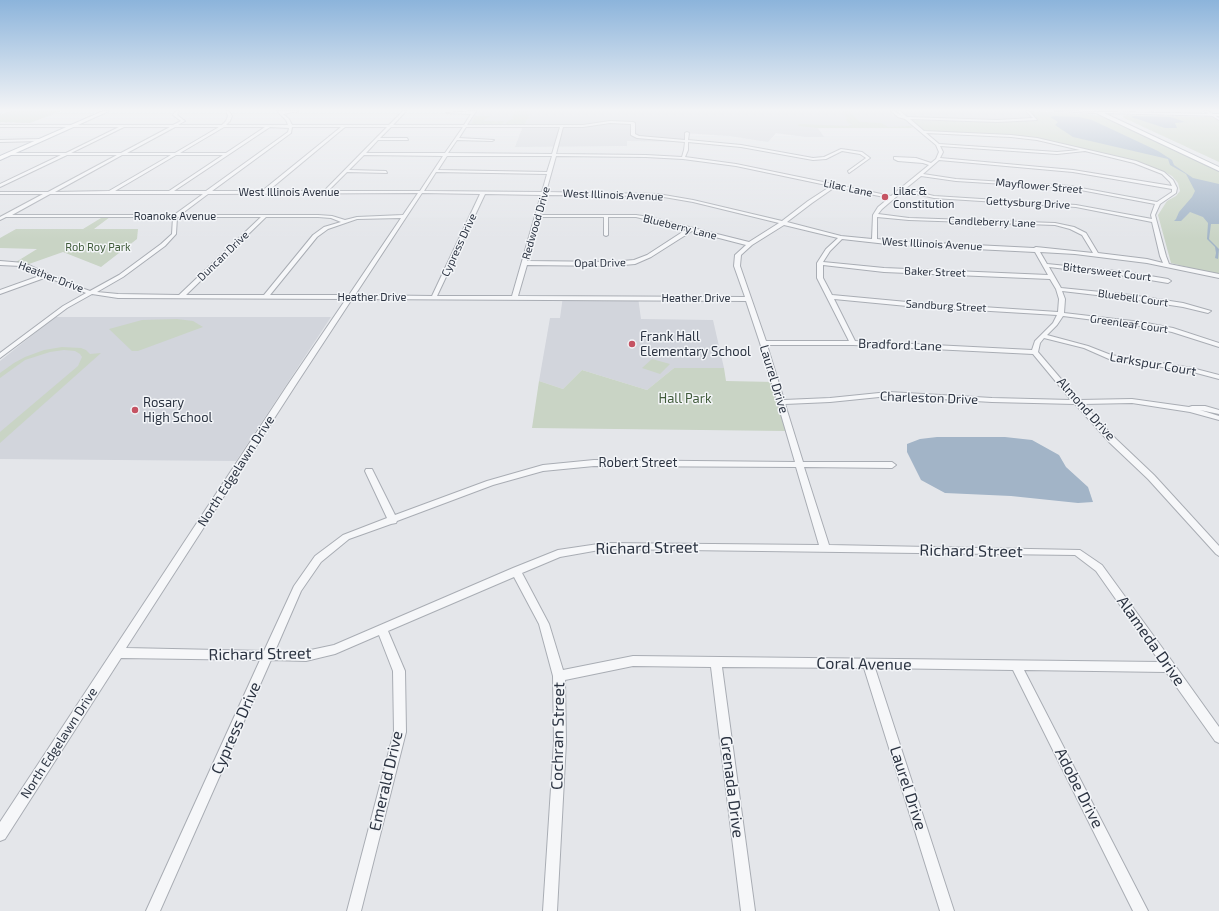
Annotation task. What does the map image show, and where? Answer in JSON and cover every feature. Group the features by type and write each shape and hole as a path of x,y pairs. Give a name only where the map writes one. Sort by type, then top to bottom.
{"main road":[{"path":"0,158 9,154"},
{"path":"1187,154 1219,169"},
{"path":"1194,154 1219,165"}],"street":[{"path":"9,154 226,154"},
{"path":"0,186 67,154"},
{"path":"0,219 122,154"},
{"path":"110,193 175,154"},
{"path":"169,193 226,154"},
{"path":"0,356 59,311 90,292 121,276 162,245 174,234 176,216 206,192 260,154"},
{"path":"264,192 311,154"},
{"path":"325,192 363,154"},
{"name":"Lilac Lane","path":"363,154 646,156 683,158 736,165 893,198"},
{"path":"683,158 685,154"},
{"path":"786,154 819,159 834,154"},
{"path":"849,172 868,158 861,154"},
{"path":"875,241 875,215 880,208 932,165 938,159 940,154"},
{"path":"1098,154 1153,168 1166,175 1172,181 1175,188 1172,195 1158,203 1154,211 1154,221 1162,256 1167,265"},
{"name":"North Edgelawn Drive","path":"0,834 350,296 446,155"},
{"name":"Redwood Drive","path":"515,297 555,156"},
{"path":"922,162 895,158 903,157 922,162 932,165"},
{"path":"938,159 1103,174 1175,188"},
{"path":"346,171 386,172"},
{"path":"434,171 550,173"},
{"name":"Mayflower Street","path":"919,175 956,180 1070,187 1158,203"},
{"name":"Laurel Drive","path":"825,549 764,343 737,266 738,255 750,244 783,223 834,186"},
{"name":"Gettysburg Drive","path":"902,190 934,197 959,200 1076,206 1154,221"},
{"name":"West Illinois Avenue","path":"0,193 421,192 658,195 693,201 841,237 875,241 1036,249 1096,254 1167,265 1219,276"},
{"name":"Cypress Drive","path":"434,297 483,193"},
{"name":"Candleberry Lane","path":"875,215 909,219 1055,224 1072,228 1084,234 1096,254"},
{"name":"Roanoke Avenue","path":"6,216 325,216 343,221"},
{"name":"Duncan Drive","path":"180,297 265,216"},
{"path":"265,297 318,233 326,228 343,221 371,216 404,216"},
{"name":"Blueberry Lane","path":"538,216 606,216 649,218 750,244"},
{"path":"606,216 606,235"},
{"name":"Opal Drive","path":"524,263 612,264 635,262 649,256 691,229"},
{"path":"841,237 828,250 820,263 820,278 853,344"},
{"path":"1036,249 1059,289 1062,299 1061,314 1055,324 1037,342 1036,352"},
{"name":"Heather Drive","path":"0,263 22,264 66,284 90,292 118,296 749,299"},
{"name":"Baker Street","path":"820,263 884,270 1051,277"},
{"name":"Bittersweet Court","path":"1046,265 1126,274 1168,281"},
{"path":"0,292 48,275"},
{"name":"Bluebell Court","path":"1059,289 1131,297 1183,305 1208,311"},
{"name":"Sandburg Street","path":"830,297 907,304 1051,312 1061,314"},
{"name":"Greenleaf Court","path":"1061,314 1141,324 1173,330 1219,345"},
{"name":"Larkspur Court","path":"1042,336 1086,347 1108,357 1190,369 1219,377"},
{"name":"Bradford Lane","path":"764,343 853,344 1036,352"},
{"name":"Almond Drive","path":"1036,352 1077,402 1113,441 1151,477 1219,552"},
{"name":"Charleston Drive","path":"781,402 830,400 889,394 992,400 1077,402 1132,401 1191,410"},
{"path":"1191,410 1192,408 1205,408 1219,412"},
{"path":"1191,410 1219,418"},
{"name":"Robert Street","path":"393,521 490,483 543,468 594,463 892,465"},
{"path":"369,471 393,521"},
{"name":"Cypress Drive","path":"153,911 297,589 318,559 346,537 393,521"},
{"name":"Richard Street","path":"118,652 306,656 335,649 558,554 604,546 1077,552"},
{"name":"Alameda Drive","path":"1077,552 1099,568 1219,737"},
{"name":"Cochran Street","path":"516,571 544,624 559,676 560,742 550,911"},
{"name":"Emerald Drive","path":"354,911 400,732 399,671 382,628"},
{"name":"Coral Avenue","path":"559,676 634,661 868,665 1170,667"},
{"name":"Grenada Drive","path":"716,662 748,911"},
{"name":"Laurel Drive","path":"868,665 947,911"},
{"name":"Adobe Drive","path":"1016,665 1141,911"}],"shaded area":[{"name":"Frank Hall Elementary School","path":"563,296 638,297 641,319 713,320 724,368 674,368 647,390 582,370 563,389 539,381 550,318 560,318"},
{"name":"Rosary High School","path":"55,317 331,317 236,461 0,459 0,361"}],"green space":[{"path":"1102,154 1183,154 1219,170 1219,275 1171,263 1158,215 1167,201 1176,196 1180,191 1178,183 1172,176 1163,171 1139,162"},
{"path":"1201,154 1219,154 1219,162"},
{"name":"Rob Roy Park","path":"110,217 94,229 138,229 137,239 101,267 63,252 29,264 16,262 37,249 0,248 0,238 16,229 83,229 101,218"},
{"path":"177,319 193,321 203,327 138,351 132,351 109,329 142,320"},
{"path":"62,347 81,348 90,354 101,353 0,443 0,432 78,366 82,357 75,351 64,350 50,352 25,360 0,378 0,373 25,357 44,350"},
{"path":"652,359 670,364 660,374 642,368"},
{"name":"Hall Park","path":"674,368 724,368 726,381 775,382 786,431 532,428 539,381 563,389 582,370 647,390"}],"water":[{"path":"1144,154 1162,154 1172,160 1174,165 1193,178 1219,184 1219,224 1211,224 1209,239 1219,249 1218,259 1215,258 1215,247 1207,239 1208,223 1203,217 1190,212 1181,221 1174,221 1195,191 1186,174 1170,165 1168,159"},
{"path":"937,437 1005,437 1032,440 1059,455 1066,467 1088,487 1093,502 1078,503 1011,496 945,493 921,480 907,452 907,444 920,439"}],"place":[{"name":"Lilac & Constitution","path":"885,197"},
{"name":"Frank Hall Elementary School","path":"632,344"},
{"name":"Rosary High School","path":"135,410"}]}
